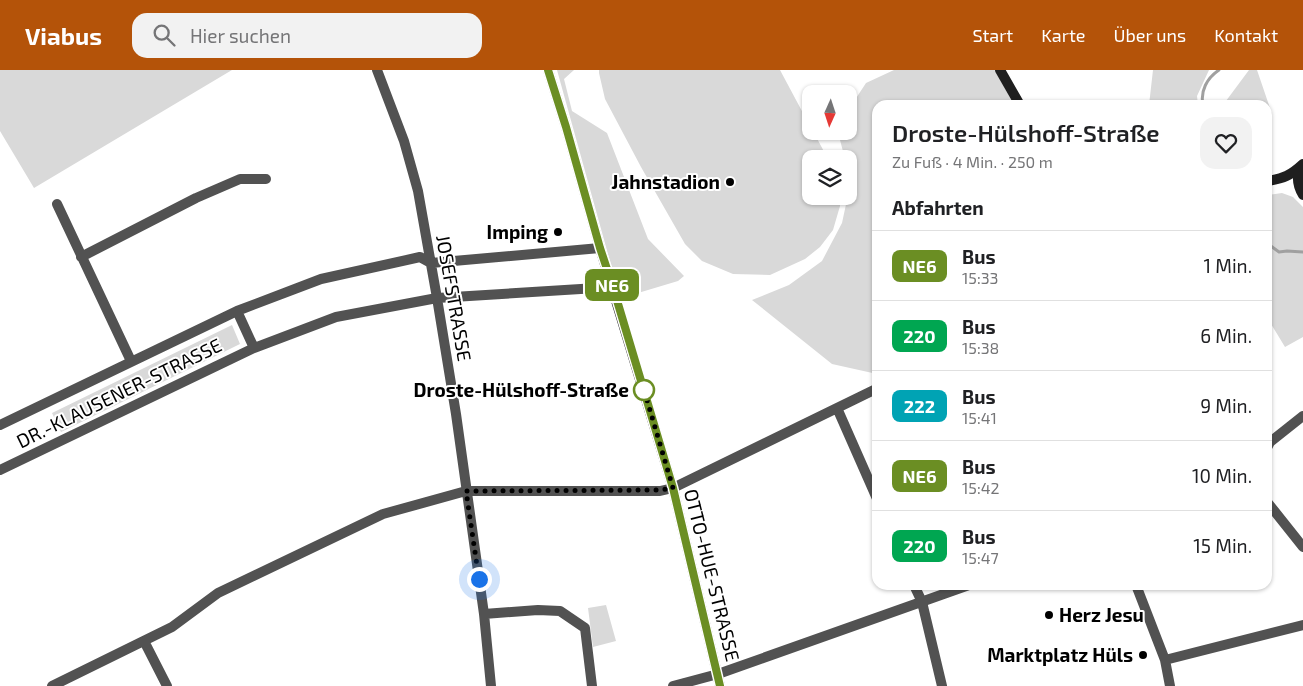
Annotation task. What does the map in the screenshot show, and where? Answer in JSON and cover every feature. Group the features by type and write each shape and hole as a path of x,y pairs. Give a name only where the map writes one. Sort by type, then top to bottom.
{"street":[{"name":"JOSEFSTRASSE","path":"377,70 404,141 418,191 456,414 484,614 491,686"},
{"name":"OTTO-HUE-STRASSE","path":"548,70 673,488 720,686"},
{"path":"1000,70 1017,100"},
{"path":"1272,180 1284,178 1303,164"},
{"path":"1301,191 1298,174 1303,164"},
{"path":"1284,178 1301,191"},
{"path":"81,257 196,198 240,179 266,179"},
{"path":"57,204 131,361"},
{"name":"DR.-KLAUSENER-STRASSE","path":"0,425 237,311 320,279 420,257 431,263 600,248"},
{"name":"DR.-KLAUSENER-STRASSE","path":"0,470 254,348 336,317 437,298 613,287"},
{"path":"237,311 254,348"},
{"path":"52,686 172,627 218,593 383,514 466,491 660,490 673,488 872,391"},
{"path":"837,408 872,487"},
{"path":"1272,440 1303,416"},
{"path":"1272,508 1303,547"},
{"path":"916,590 922,602 942,686"},
{"path":"673,686 718,674 955,590"},
{"path":"1138,590 1165,660 1170,686"},
{"path":"484,614 538,610 560,611 585,628 592,686"},
{"path":"1165,660 1303,625"},
{"path":"144,641 166,686"}],"shaded area":[{"path":"0,70 232,70 34,188 0,131"},
{"path":"557,70 574,70 564,79 572,111 607,133 648,239 684,276 678,281 628,296 611,265"},
{"name":"Jahnstadion","path":"599,70 780,70 802,111 802,140 818,140 823,150 802,150 802,205 840,205 833,230 820,247 805,259 770,275 733,274 702,261 685,244 641,167 605,99"},
{"path":"894,70 995,70 1011,100 872,100 872,373 832,364 752,300 789,285 822,261 842,223 846,205 857,205 857,150 843,150 840,140 858,140 858,95 866,83"},
{"path":"1153,70 1209,70 1197,96 1197,100 1150,100"},
{"path":"1249,70 1257,70 1267,100 1227,100"},
{"path":"1282,193 1293,197 1303,207 1303,337 1285,347 1272,326 1272,194"},
{"path":"232,325 240,344 61,432 52,413"},
{"path":"606,605 616,641 593,647 588,608"}],"waterway":[{"path":"1202,100 1205,85 1219,70"},
{"path":"1272,247 1279,252 1303,252"}],"bus line":[{"name":"NE6","path":"548,70 673,488 720,686"}],"place":[{"name":"Jahnstadion","path":"730,182"},
{"name":"Imping","path":"558,232"},
{"name":"Droste-Hülshoff-Straße","path":"644,390"},
{"name":"Herz Jesu","path":"1049,615"},
{"name":"Marktplatz Hüls","path":"1143,655"}],"route":[{"path":"479,579 466,491 660,490 673,488 644,390"}]}
